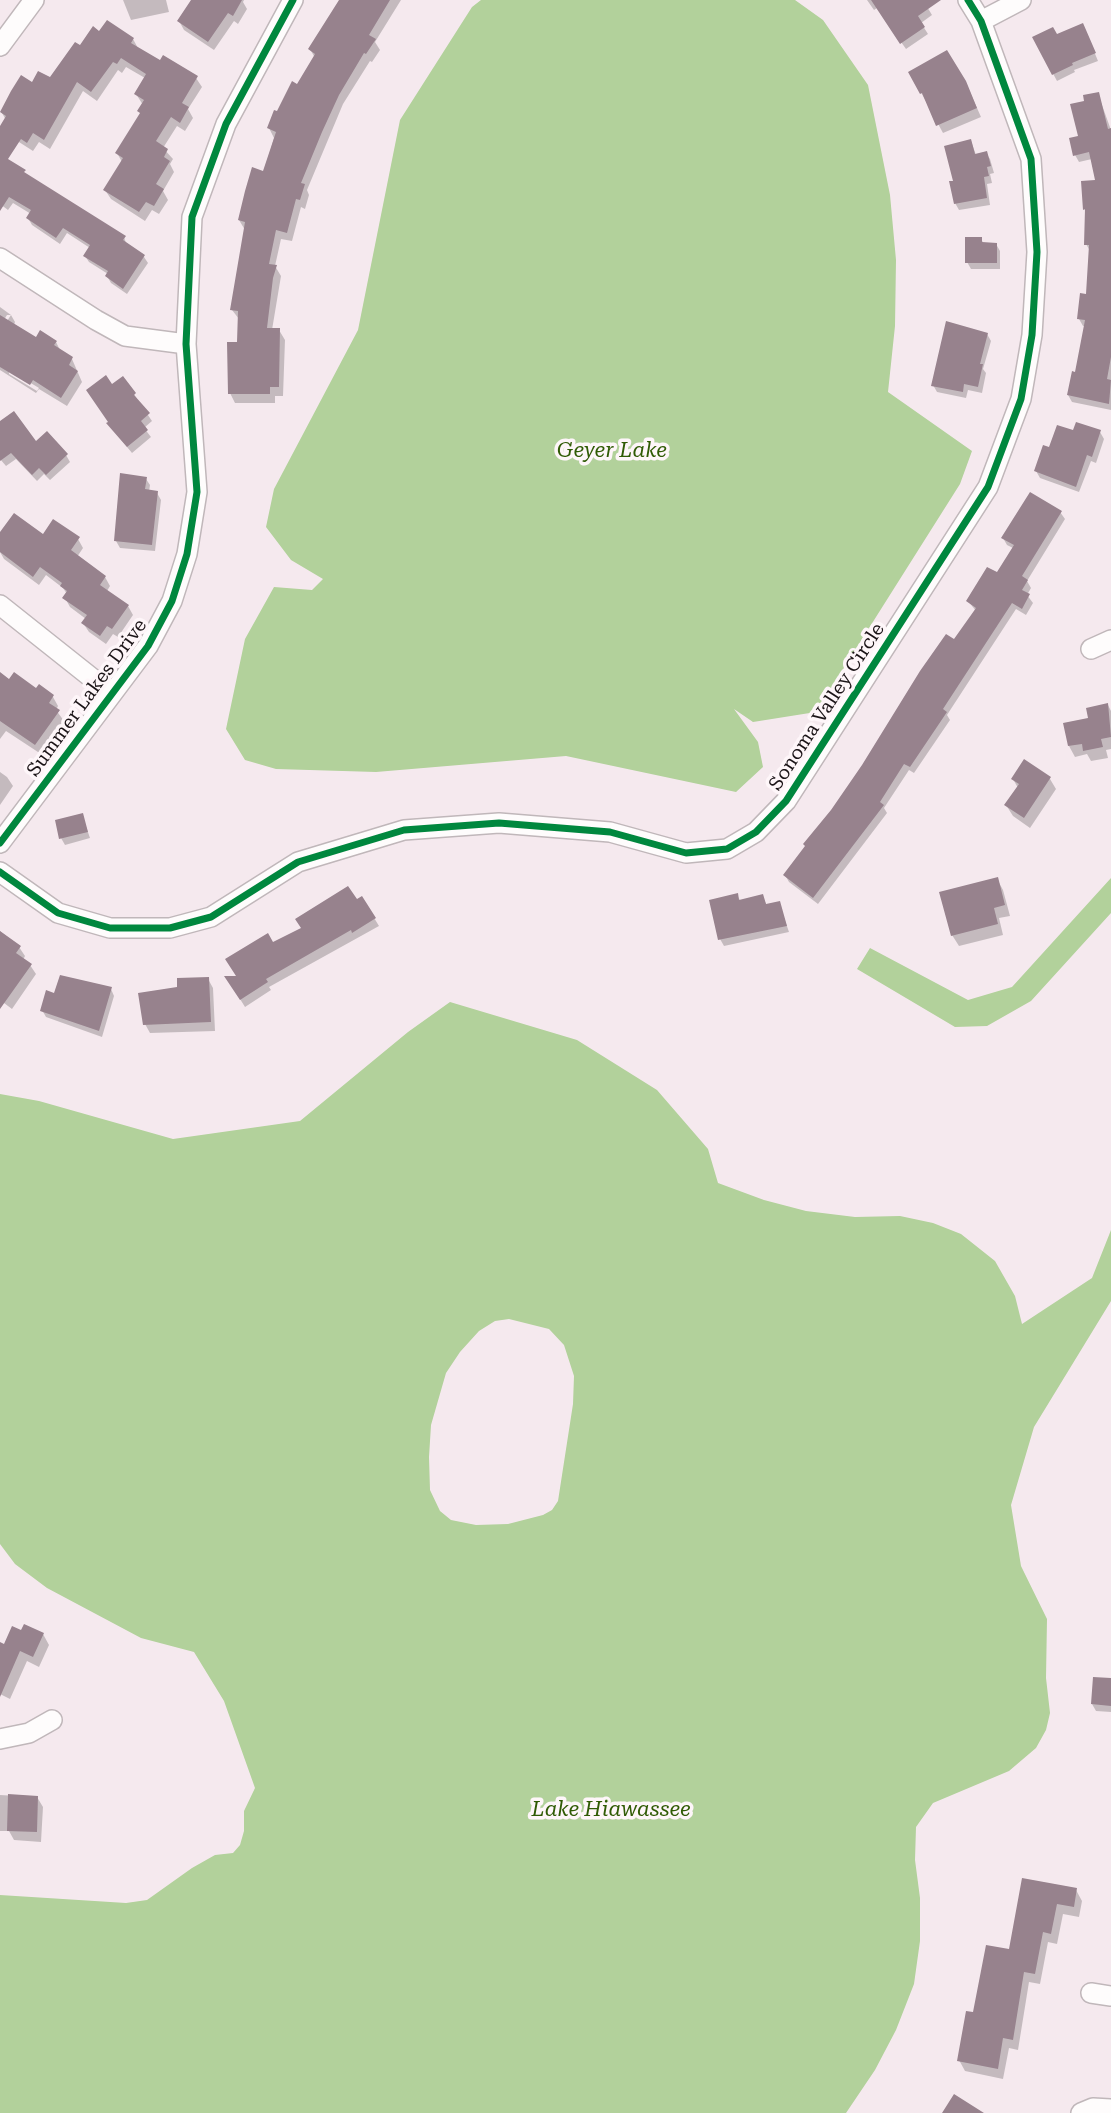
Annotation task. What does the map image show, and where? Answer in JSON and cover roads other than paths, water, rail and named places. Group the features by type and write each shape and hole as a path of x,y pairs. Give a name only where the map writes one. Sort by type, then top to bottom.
{"street":[{"path":"0,46 34,0"},
{"name":"Summer Lakes Drive","path":"0,844 148,646 172,601 187,554 197,492 186,344 192,217 226,124 293,0"},
{"name":"Sonoma Valley Circle","path":"0,872 58,913 110,928 170,928 211,917 298,862 404,830 499,823 610,832 686,853 727,849 756,832 786,801 988,487 1021,400 1032,335 1037,252 1031,159 981,21 968,0"},
{"path":"981,21 1021,0"},
{"path":"0,258 125,336 186,344"},
{"path":"0,605 112,694"},
{"path":"1091,649 1111,640"},
{"path":"0,1739 29,1733 52,1720"},
{"path":"1091,1993 1111,1996"},
{"path":"1081,2113 1093,2108 1111,2109"}],"water":[{"name":"Geyer Lake","path":"481,0 795,0 823,20 868,85 890,195 896,260 895,326 888,392 972,451 960,484 816,712 753,722 734,709 758,742 763,767 736,792 566,756 376,772 276,769 245,760 226,729 245,639 274,587 312,590 323,579 291,560 266,527 274,489 358,330 400,120 472,7"},
{"path":"1111,878 1111,913 1031,1001 987,1026 955,1027 857,969 870,948 968,1000 1012,987"},
{"name":"Lake Hiawassee","path":"450,1002 577,1040 657,1090 708,1149 718,1183 764,1200 806,1211 855,1217 900,1216 933,1223 961,1234 995,1261 1015,1296 1022,1324 1092,1278 1111,1230 1111,1301 1034,1427 1011,1505 1021,1566 1047,1619 1046,1678 1050,1713 1046,1730 1036,1748 1009,1771 933,1803 916,1827 915,1860 920,1898 920,1941 914,1984 896,2030 875,2070 846,2113 0,2113 0,1895 126,1903 147,1900 215,1855 233,1853 240,1845 244,1831 244,1811 255,1788 224,1701 194,1652 141,1638 47,1588 15,1564 0,1544 0,1094 39,1101 173,1139 300,1121 408,1032","holes":["509,1319 549,1329 564,1345 574,1376 573,1404 558,1501 552,1510 543,1515 508,1524 476,1525 451,1520 440,1511 430,1490 431,1425 446,1373 479,1331 495,1321"]}]}
